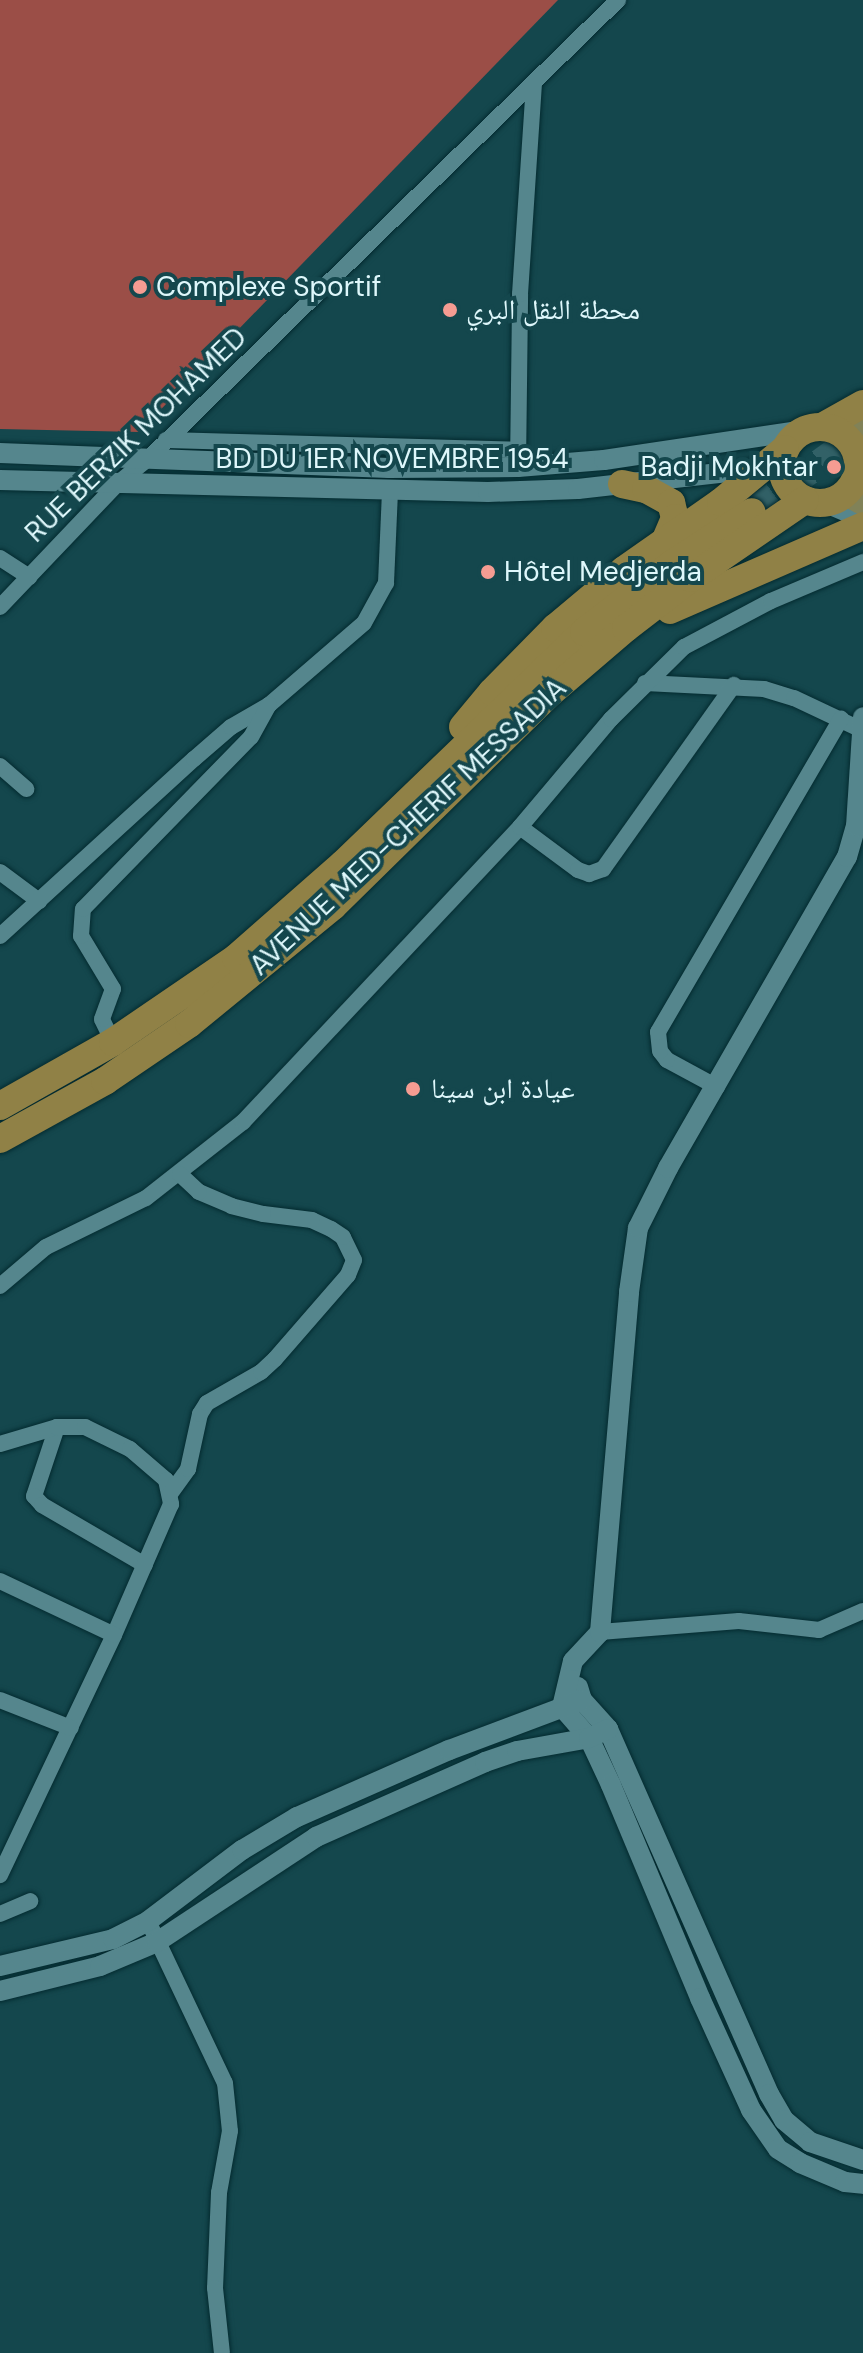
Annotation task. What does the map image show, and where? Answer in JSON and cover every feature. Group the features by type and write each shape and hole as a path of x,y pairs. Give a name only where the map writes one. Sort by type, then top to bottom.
{"highway":[{"path":"424,783 492,692 555,628 665,541 815,437 847,438 860,461 853,485 835,499 786,482 815,437"},
{"path":"622,484 646,489 671,503 675,518 665,541"},
{"name":"AVENUE MED-CHERIF MESSADIA","path":"0,1139 105,1081 189,1024 268,961 333,906 551,692 663,598 835,499"},
{"path":"0,1106 113,1042 236,958 298,906 584,632 672,564 752,512"},
{"path":"594,656 703,593 863,526"}],"street":[{"name":"RUE BERZIK MOHAMED","path":"0,607 117,484 148,459 618,0"},
{"path":"518,458 520,294 534,84"},
{"path":"166,440 604,460 815,437"},
{"name":"BD DU 1ER NOVEMBRE 1954","path":"0,480 390,492 503,492 622,484 815,437"},
{"path":"0,453 389,468 518,458"},
{"path":"0,936 231,727 269,705 364,623 377,604 389,561 390,492"},
{"path":"835,499 863,526"},
{"path":"0,558 29,577"},
{"path":"0,1286 46,1247 146,1198 243,1122 520,827 645,683 684,647 771,601 863,562"},
{"path":"645,683 734,685 794,698 841,719 862,721"},
{"path":"520,827 578,870 589,874 603,869 734,685"},
{"path":"562,1707 573,1661 600,1632 629,1292 638,1228 861,828 863,701"},
{"path":"113,1042 102,1019 113,989 81,936 80,917 89,902 251,737 269,705"},
{"path":"717,1087 667,1060 660,1051 658,1032 841,719"},
{"path":"0,766 26,789"},
{"path":"136,811 157,831"},
{"path":"0,872 39,901"},
{"path":"170,1494 188,1469 200,1414 207,1403 261,1372 275,1359 348,1275 354,1260 343,1237 331,1229 312,1220 263,1214 232,1206 199,1192 180,1174"},
{"path":"57,1427 34,1496 42,1505 145,1565"},
{"path":"0,1444 57,1427 85,1427 130,1449 166,1480 170,1494 166,1518 114,1635 0,1875"},
{"path":"0,1581 114,1635"},
{"path":"600,1632 739,1621 819,1630 863,1611"},
{"path":"573,1671 582,1700 608,1729 769,2094 784,2120 810,2142 863,2160"},
{"path":"0,1700 71,1728"},
{"path":"0,1966 113,1939 148,1921 242,1850 297,1817 449,1750 582,1700"},
{"path":"562,1707 589,1738 751,2110 778,2149 800,2163 845,2182 863,2184"},
{"path":"0,1991 100,1966 157,1942 316,1837 485,1762 517,1751 589,1738 608,1729"},
{"path":"0,1914 30,1901"},
{"path":"148,1921 189,2001 225,2083 230,2131 219,2193 215,2288 222,2353"}],"shaded area":[{"name":"Complexe Sportif","path":"0,0 558,0 139,432 0,429"}],"tunnel":[{"path":"752,512 863,432"}],"place":[{"name":"Complexe Sportif","path":"140,287"},
{"name":"محطة النقل البري","path":"450,310"},
{"name":"Badji Mokhtar","path":"834,467"},
{"name":"Hôtel Medjerda","path":"488,572"},
{"name":"عيادة ابن سينا","path":"413,1089"}]}
